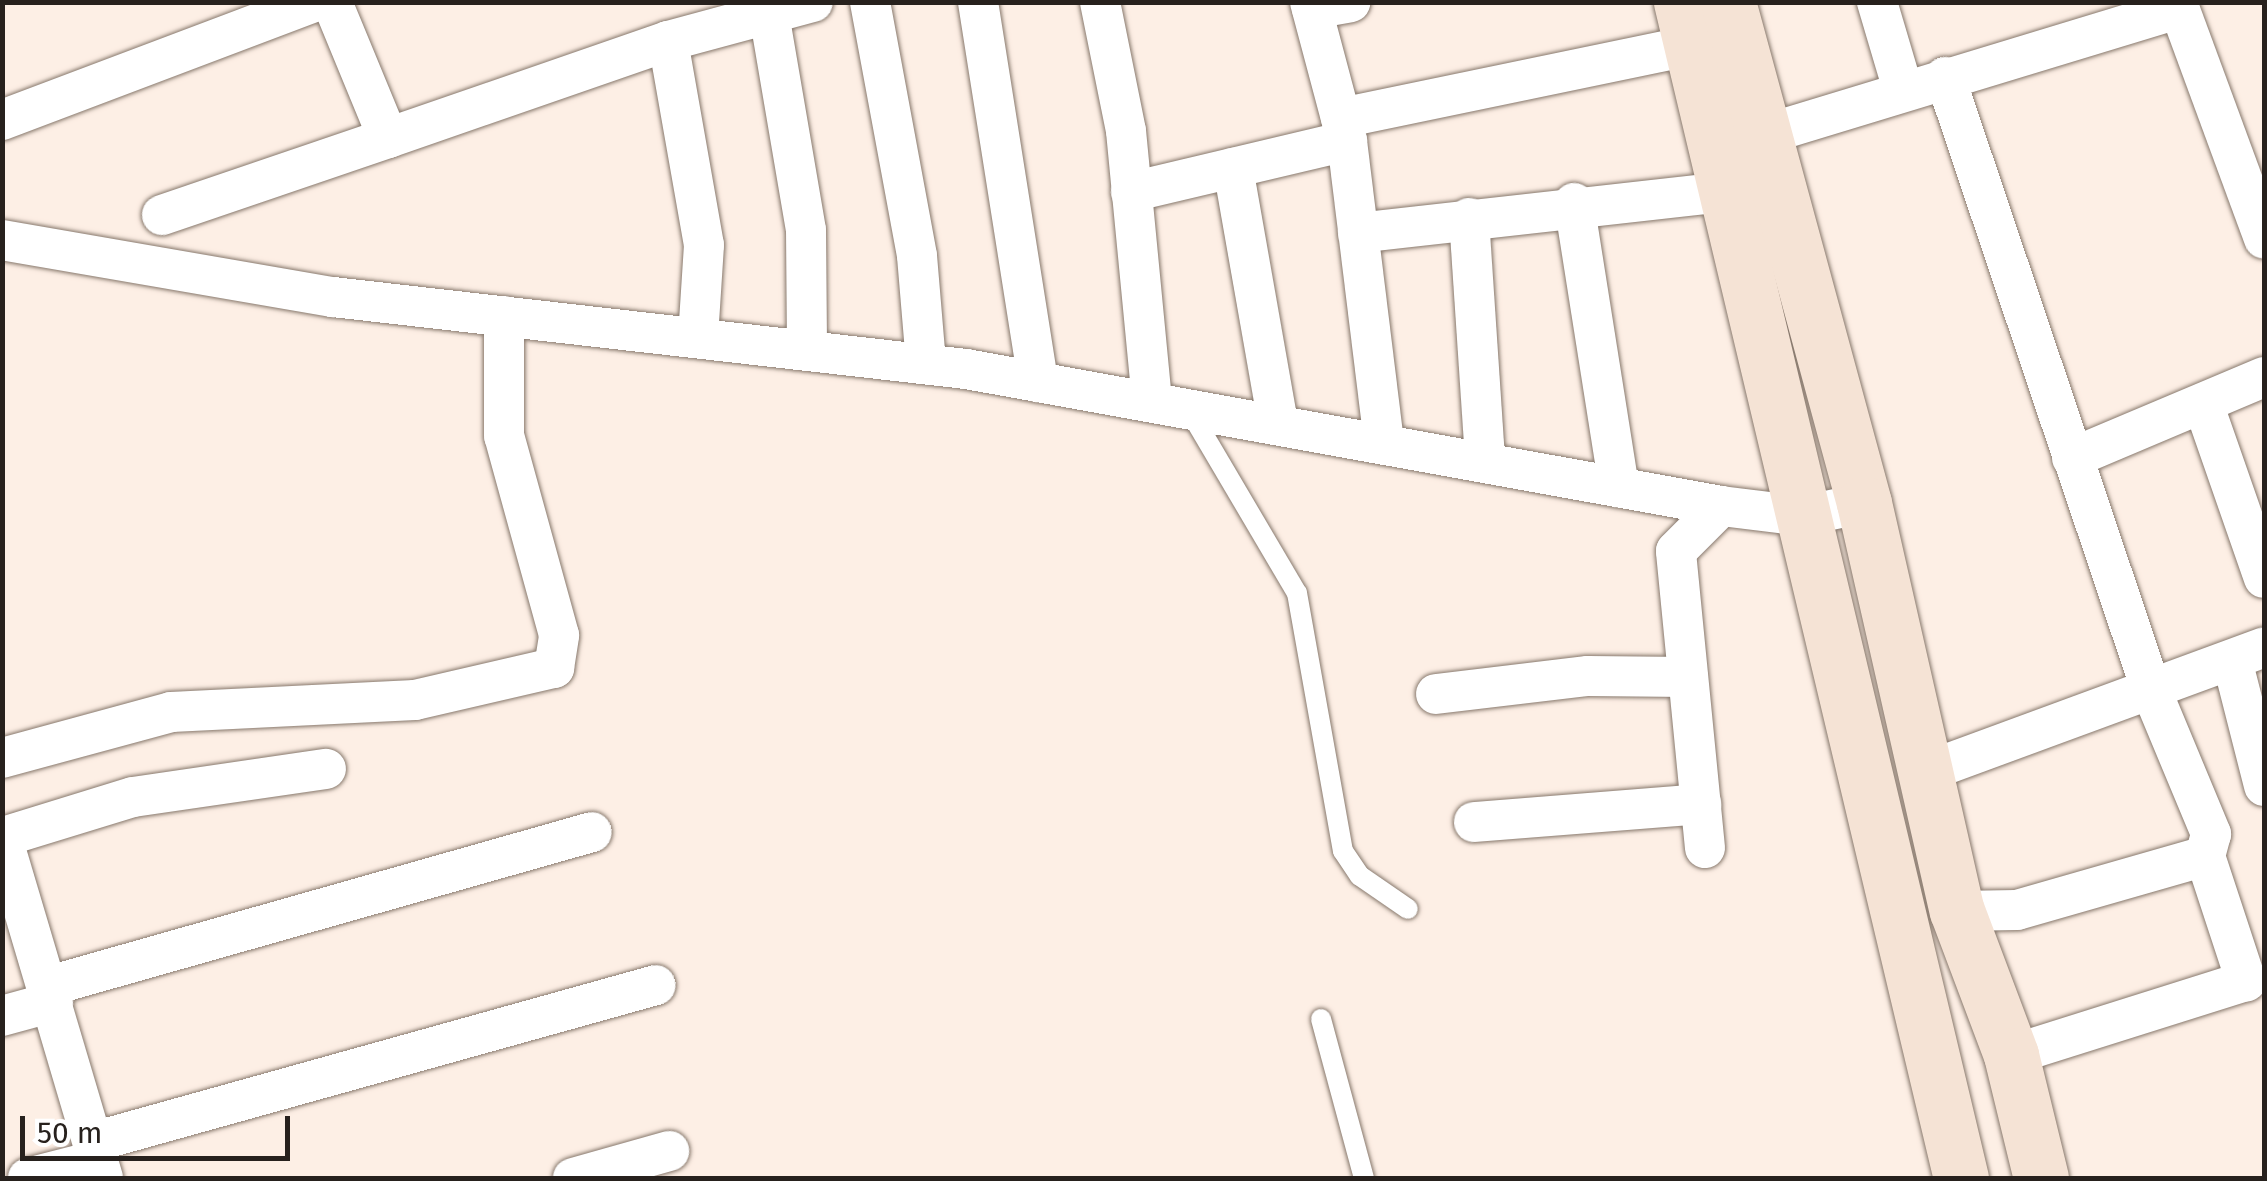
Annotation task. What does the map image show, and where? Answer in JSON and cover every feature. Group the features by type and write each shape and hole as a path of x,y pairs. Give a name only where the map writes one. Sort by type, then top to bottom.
{"street":[{"path":"2,120 315,2"},
{"path":"332,2 388,138"},
{"path":"162,215 768,7 813,2"},
{"path":"870,2 917,256 926,364"},
{"path":"978,2 1038,382"},
{"path":"1100,2 1170,404"},
{"path":"1728,2 1763,135 1757,188 1802,516 1960,1178"},
{"path":"1877,2 1902,90"},
{"path":"1324,5 1384,442"},
{"path":"1763,135 2178,6 2264,238"},
{"path":"768,7 806,230 806,351"},
{"path":"1132,192 1233,168 1687,24 1757,188 1864,503 1957,910 2011,1056 2041,1178"},
{"path":"668,41 704,246 698,338"},
{"path":"1946,77 2152,692 2211,834 2205,856 2246,981 2011,1056"},
{"path":"1233,168 1278,424"},
{"path":"1358,233 1574,203 1757,188"},
{"path":"1574,203 1619,487"},
{"path":"1469,218 1486,460"},
{"path":"2,240 504,316 926,364 1486,460 1721,506 1802,516 1864,503"},
{"path":"2,758 171,712 415,700 554,668 559,635 504,436 504,316"},
{"path":"2072,458 2204,406 2264,377"},
{"path":"2204,406 2264,578"},
{"path":"1706,848 1676,551 1721,506"},
{"path":"1925,772 2248,654 2264,786"},
{"path":"1436,694 1588,676 1688,677"},
{"path":"98,1160 4,836 133,797 326,769"},
{"path":"1474,822 1701,804"},
{"path":"2,1016 51,994 592,832"},
{"path":"1957,910 2017,910 2205,856"},
{"path":"28,1178 98,1160 656,985"},
{"path":"573,1178 668,1151"}],"lane":[{"path":"1170,404 1297,592 1342,851 1360,876 1408,909"},
{"path":"1321,1019 1364,1178"}]}
